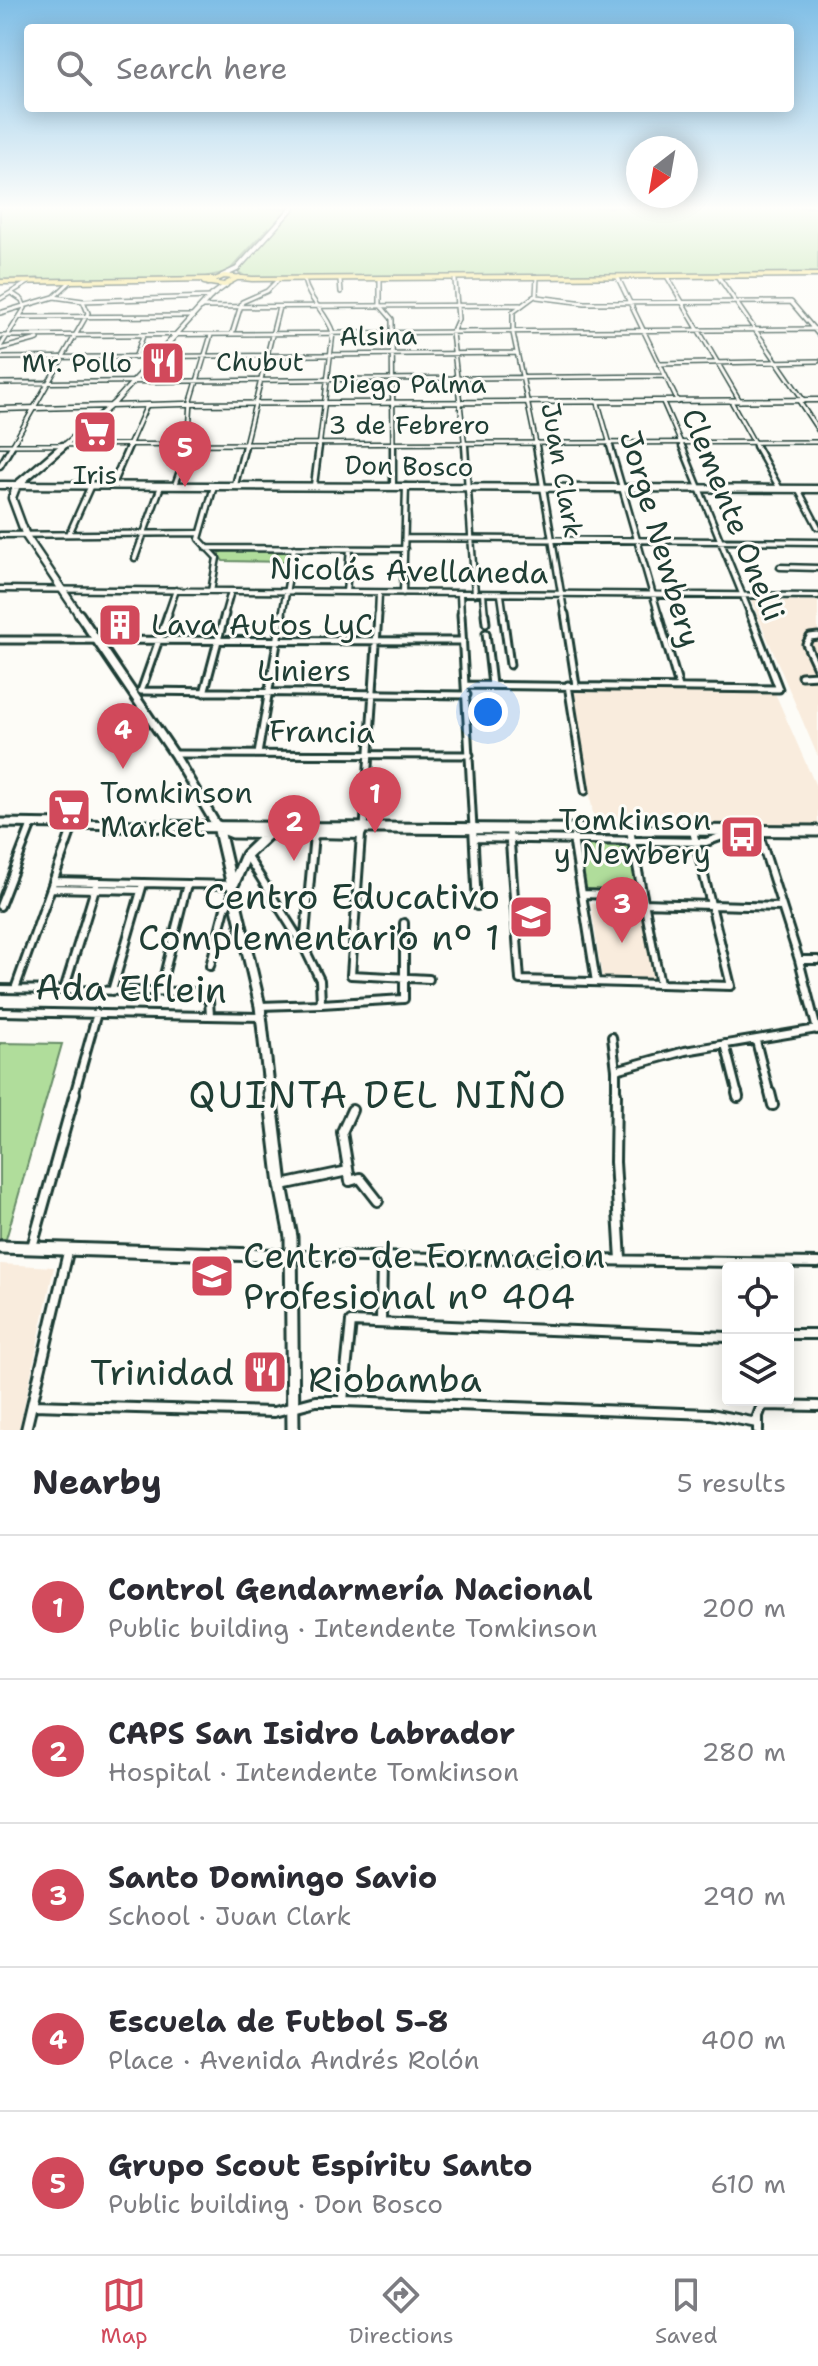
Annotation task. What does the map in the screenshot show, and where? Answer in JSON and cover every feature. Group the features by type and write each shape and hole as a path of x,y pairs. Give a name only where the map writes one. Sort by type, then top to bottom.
{"main road":[{"path":"0,282 196,281 227,274"},
{"path":"222,276 455,280 719,277"},
{"path":"237,276 201,307 111,406 17,485 12,498 26,536 96,639 138,693 218,826 260,1012 291,1256 293,1430"},
{"path":"196,281 229,284 304,280 818,276"},
{"path":"213,278 213,295"},
{"name":"Diego Palma","path":"0,409 191,404 818,400"},
{"name":"Don Bosco","path":"0,485 818,489"},
{"path":"0,823 474,833 572,829 818,831"},
{"path":"218,826 233,833 315,831"},
{"path":"234,889 246,855 269,834"},
{"path":"0,1247 291,1256"}],"street":[{"path":"719,277 777,362 818,430"},
{"path":"537,297 540,290 538,278"},
{"name":"Clemente Onelli","path":"618,278 678,402"},
{"path":"668,278 740,401"},
{"path":"380,279 380,305 392,319 393,486"},
{"path":"304,280 308,296 330,321 333,333 314,485"},
{"path":"340,280 341,292"},
{"path":"455,280 458,319 452,333 466,442 475,594"},
{"path":"232,334 243,301 267,291 277,281"},
{"path":"0,299 29,282"},
{"path":"0,313 54,297 70,282"},
{"path":"0,348 25,308 22,300 13,294"},
{"path":"54,297 83,301 213,295"},
{"path":"201,307 521,304 537,297 570,302 791,302 817,331"},
{"path":"0,466 76,336 88,310 83,301"},
{"name":"Juan Clark","path":"521,304 511,314 513,333 545,487 585,791"},
{"path":"235,485 279,307"},
{"path":"21,317 193,316"},
{"path":"0,336 817,331"},
{"path":"175,485 190,442 191,404 211,335"},
{"path":"0,348 47,336"},
{"path":"135,358 143,336"},
{"name":"Alsina","path":"0,358 517,353"},
{"path":"659,364 818,361"},
{"name":"Chubut","path":"0,383 665,376"},
{"path":"731,401 780,489"},
{"name":"Clemente Onelli","path":"663,402 701,488 779,689 679,687"},
{"name":"Jorge Newbery","path":"598,403 679,687"},
{"path":"112,485 147,405"},
{"name":"3 de Febrero","path":"0,445 66,442 818,442"},
{"path":"69,534 91,485"},
{"path":"135,558 161,485"},
{"path":"211,591 217,563 199,539 199,533 214,485"},
{"path":"403,593 406,486"},
{"path":"798,489 818,527"},
{"path":"0,535 199,533"},
{"path":"405,538 818,542"},
{"path":"206,548 405,549"},
{"path":"258,754 294,548"},
{"path":"346,592 350,549"},
{"path":"780,567 818,568"},
{"name":"Nicolás Avellaneda","path":"0,589 818,596"},
{"path":"138,693 176,590"},
{"path":"204,693 231,591"},
{"path":"379,593 351,975 429,979"},
{"path":"460,594 477,906"},
{"path":"483,594 486,623"},
{"path":"501,594 510,665"},
{"path":"486,633 492,685"},
{"path":"801,676 818,672 806,644 808,639 818,636"},
{"path":"0,640 463,641"},
{"path":"466,685 679,687"},
{"name":"Liniers","path":"138,693 467,695"},
{"name":"Francia","path":"174,754 470,755"},
{"path":"0,906 32,823"},
{"path":"15,989 74,824"},
{"path":"572,829 596,982"},
{"path":"630,830 660,984"},
{"path":"304,947 315,831"},
{"path":"693,831 695,842 710,906 732,986 520,980 509,833 574,840 695,842 715,841 734,831"},
{"path":"616,1070 725,1044 818,1031 758,831"},
{"path":"246,855 304,947 320,980 321,1004"},
{"path":"52,885 142,887 187,884 234,889 225,908 210,966"},
{"path":"160,991 187,884"},
{"path":"64,990 96,886"},
{"path":"112,991 142,887"},
{"path":"582,894 710,906 782,907"},
{"path":"403,977 404,923"},
{"path":"799,960 818,960"},
{"name":"Ada Elflein","path":"0,1012 210,1016 321,1004 402,1000 405,997 403,977"},
{"path":"0,989 195,992 208,997 210,1016"},
{"path":"32,1248 97,1013"},
{"path":"612,1037 616,1070 615,1162 621,1260"},
{"path":"756,1041 773,1105"},
{"path":"725,1044 738,1097"},
{"path":"352,1110 342,1132 350,1181 360,1178 378,1201"},
{"path":"281,1185 348,1171"},
{"path":"26,1430 69,1248"},
{"path":"291,1256 722,1264"},
{"path":"381,1323 382,1259"},
{"path":"794,1264 818,1263"},
{"path":"343,1401 351,1322 722,1337"},
{"path":"794,1334 818,1334"},
{"name":"Riobamba","path":"33,1405 274,1412 316,1401 343,1401 711,1414 758,1426"},
{"path":"794,1404 818,1406"},
{"path":"758,1426 763,1406"}],"shaded area":[{"path":"751,600 818,601 818,756 815,750"},
{"path":"574,689 775,693 818,791 818,825 701,825 698,819 623,817 618,822 594,821"},
{"path":"591,904 642,905 657,978 602,977"},
{"path":"0,1264 54,1267 19,1430 0,1430"}],"green space":[{"path":"0,274 220,274 209,276 212,277 0,281"},
{"path":"241,274 818,274 248,278"},
{"path":"222,551 291,551 289,562 223,561 218,555"},
{"path":"579,845 631,846 641,899 586,898"},
{"path":"0,1043 62,1044 6,1239 0,1239"}],"place":[{"name":"Mr. Pollo","path":"163,363"},
{"name":"Iris","path":"95,432"},
{"name":"Grupo Scout Espíritu Santo","path":"185,487"},
{"name":"Lava Autos LyC","path":"120,625"},
{"name":"Escuela de Futbol 5-8","path":"123,769"},
{"name":"Tomkinson Market","path":"69,810"},
{"name":"Control Gendarmería Nacional","path":"375,833"},
{"name":"Tomkinson y Newbery","path":"742,837"},
{"name":"CAPS San Isidro Labrador","path":"294,861"},
{"name":"Centro Educativo Complementario nº 1","path":"531,917"},
{"name":"Santo Domingo Savio","path":"622,943"},
{"name":"Centro de Formacion Profesional nº 404","path":"212,1276"},
{"name":"Trinidad","path":"265,1372"}],"district":[{"name":"QUINTA DEL NIÑO","path":"378,1095"}]}
